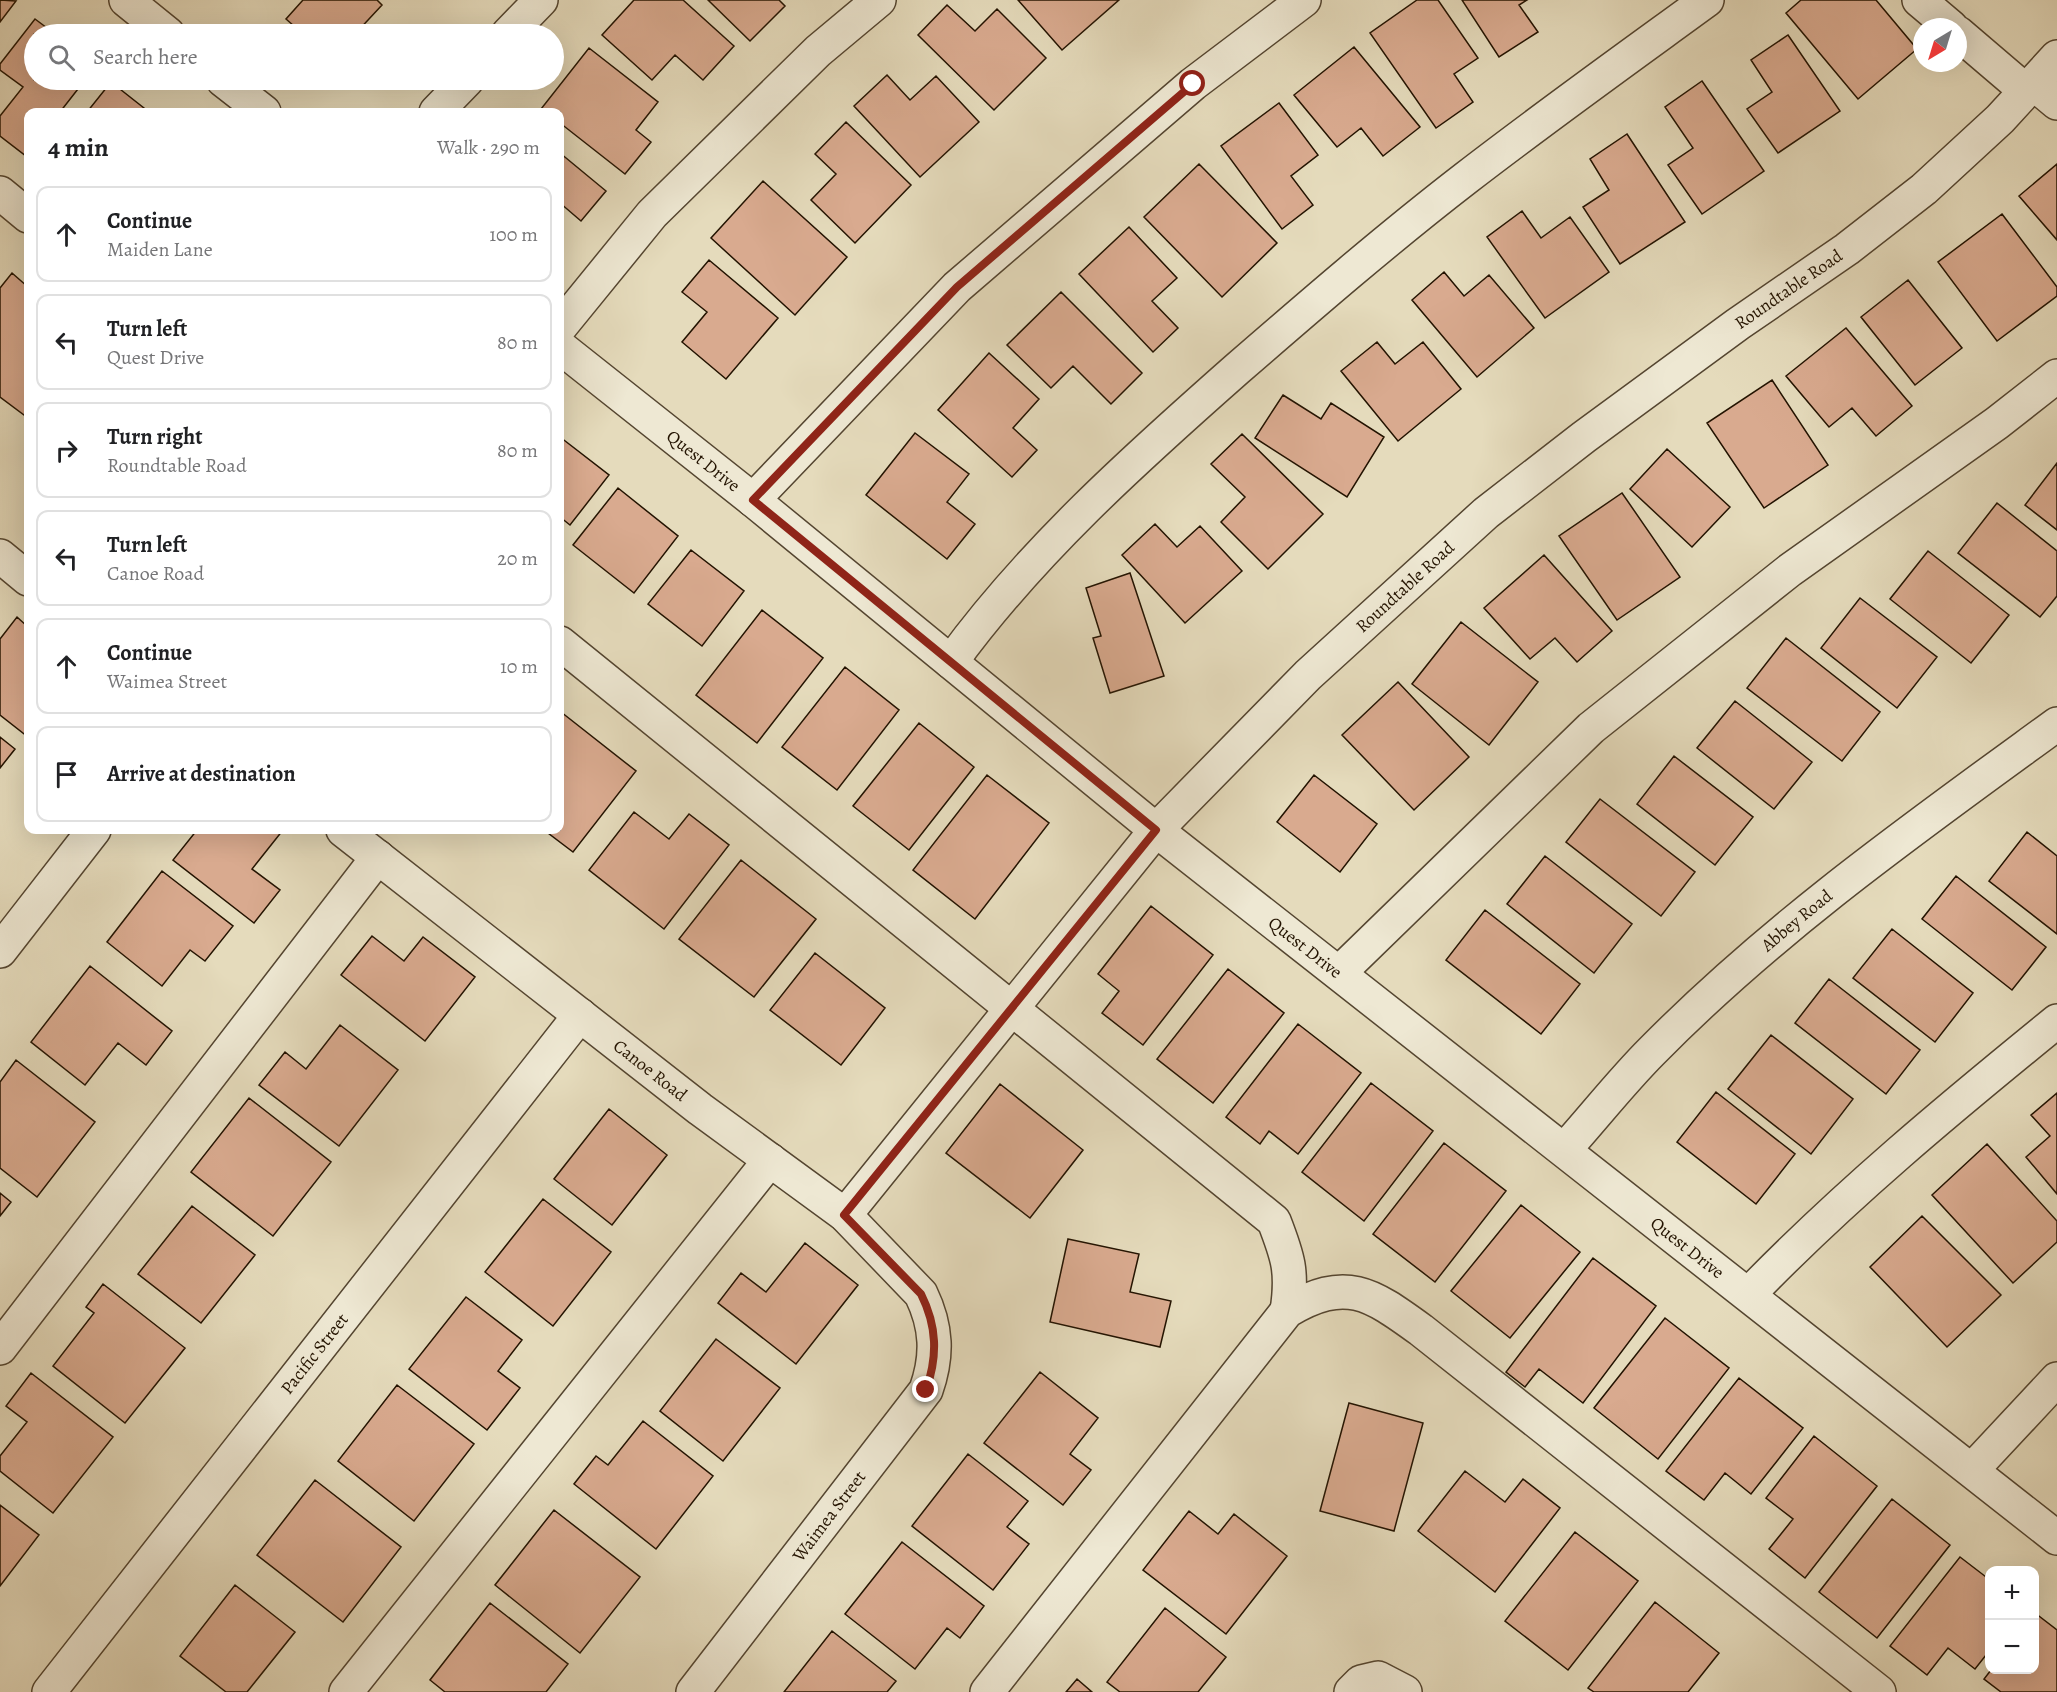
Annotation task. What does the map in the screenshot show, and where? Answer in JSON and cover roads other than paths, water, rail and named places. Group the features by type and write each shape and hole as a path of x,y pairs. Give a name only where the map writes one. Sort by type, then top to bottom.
{"street":[{"path":"518,24 542,0"},
{"path":"564,322 652,214 818,51 879,0"},
{"path":"753,500 966,279 1193,84 1304,0"},
{"path":"951,662 996,603 1084,510 1174,425 1362,261 1449,191 1707,0"},
{"path":"1919,0 1940,18"},
{"path":"1967,40 2039,92"},
{"name":"Roundtable Road","path":"844,1215 1156,830 1308,675 1486,513 1584,437 1737,324 1847,249 1924,189 2039,92 2057,57"},
{"path":"236,90 259,108"},
{"path":"440,108 457,90"},
{"path":"0,193 24,213"},
{"name":"Quest Drive","path":"564,351 753,500 1156,830 1565,1149 2057,1538"},
{"path":"1339,973 1591,728 1790,570 1997,423 2057,376"},
{"path":"0,556 24,576"},
{"path":"564,646 1274,1221 1288,1256 1290,1274 1287,1311"},
{"name":"Abbey Road","path":"1565,1149 1650,1052 1707,998 1871,860 2057,724"},
{"path":"0,951 91,834"},
{"name":"Canoe Road","path":"349,834 580,1015 844,1215 921,1294 929,1310 933,1329"},
{"path":"0,1348 378,857"},
{"name":"Pacific Street","path":"49,1692 580,1015"},
{"path":"1749,1294 1802,1239 1898,1151 2057,1021"},
{"path":"346,1692 770,1160"},
{"path":"987,1692 1287,1311 1309,1298 1334,1291 1363,1294 1386,1305 1624,1489 1879,1692"},
{"name":"Waimea Street","path":"693,1692 926,1390 934,1366 933,1329"},
{"path":"1972,1470 2057,1379"},
{"path":"1356,1687 1378,1678 1405,1692"}]}
